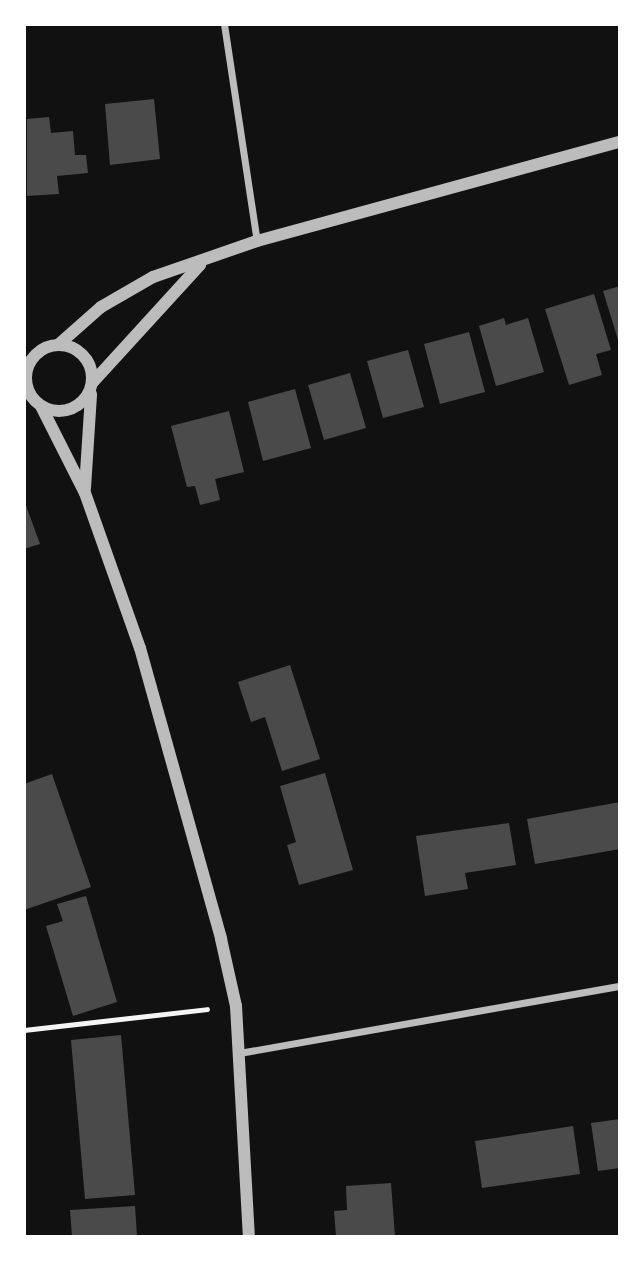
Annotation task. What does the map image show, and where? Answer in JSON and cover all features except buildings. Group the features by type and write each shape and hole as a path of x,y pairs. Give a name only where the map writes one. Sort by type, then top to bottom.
{"street":[{"path":"224,24 257,241"},
{"path":"249,1237 236,1006 140,648 85,493 42,408 28,397 25,376 28,357 58,345 101,307 153,277 200,264 257,241 620,142"},
{"path":"42,408 62,411 92,388 200,264"},
{"path":"58,345 85,358 92,388 85,493"},
{"path":"239,1053 620,986"}],"path":[{"path":"24,1030 236,1006"}]}
